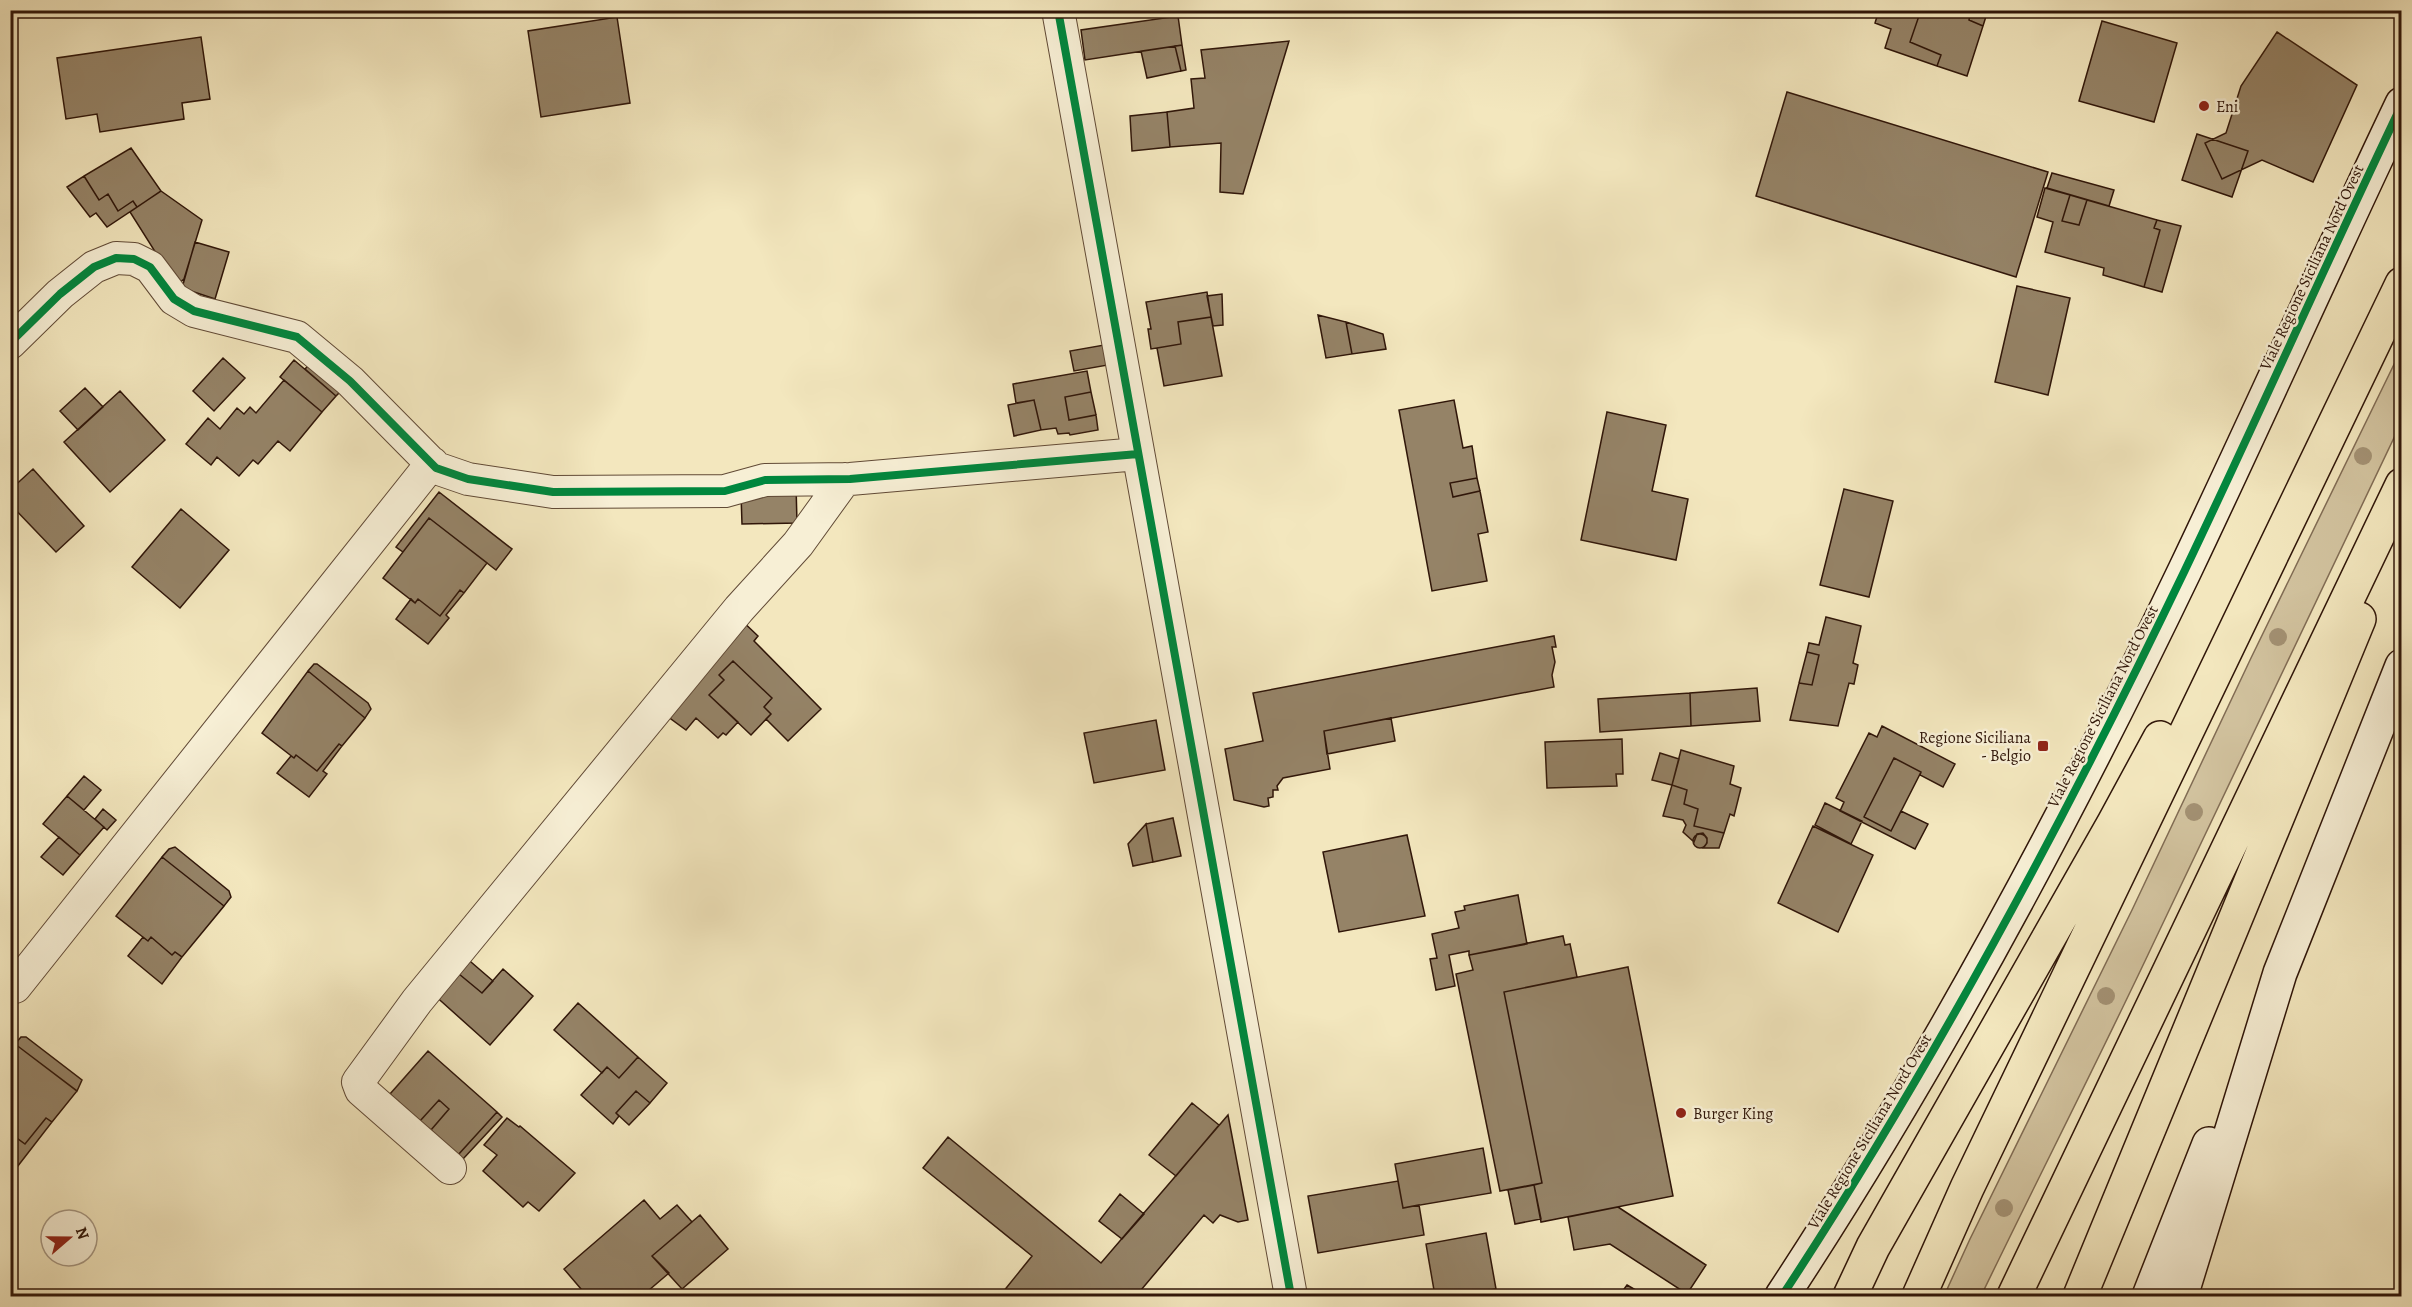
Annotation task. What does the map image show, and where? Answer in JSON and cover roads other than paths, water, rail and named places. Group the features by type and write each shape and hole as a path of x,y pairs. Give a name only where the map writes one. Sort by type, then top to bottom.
{"main road":[{"path":"1919,1296 1972,1177 2402,284"},
{"path":"1850,1296 1873,1247 2114,823 2372,346"},
{"path":"2014,1296 2402,485"},
{"path":"2080,1296 2183,1042 2335,680 2402,510"}],"street":[{"path":"1058,10 1292,1296"},
{"name":"Viale Regione Siciliana Nord Ovest","path":"1782,1296 1842,1204 1977,976 2063,814 2185,571 2402,104"},
{"path":"10,343 60,294 94,267 116,258 134,259 150,267 174,299 194,311 297,337 350,381 436,468 468,479 553,492 725,492 765,480 845,479 1138,454"},
{"path":"15,987 432,463"},
{"path":"450,1168 361,1090 358,1082 417,1000 739,609 798,544 845,479"},
{"path":"2149,1296 2197,1171 2280,973 2402,666"},
{"path":"2344,810 2402,711"},
{"path":"2181,1296 2280,973"},
{"path":"2205,1296 2226,1154"},
{"path":"1804,1296 1842,1204"}],"place":[{"name":"Eni","path":"2204,106"},
{"name":"Regione Siciliana - Belgio","path":"2043,746"},
{"name":"Burger King","path":"1681,1113"}]}
